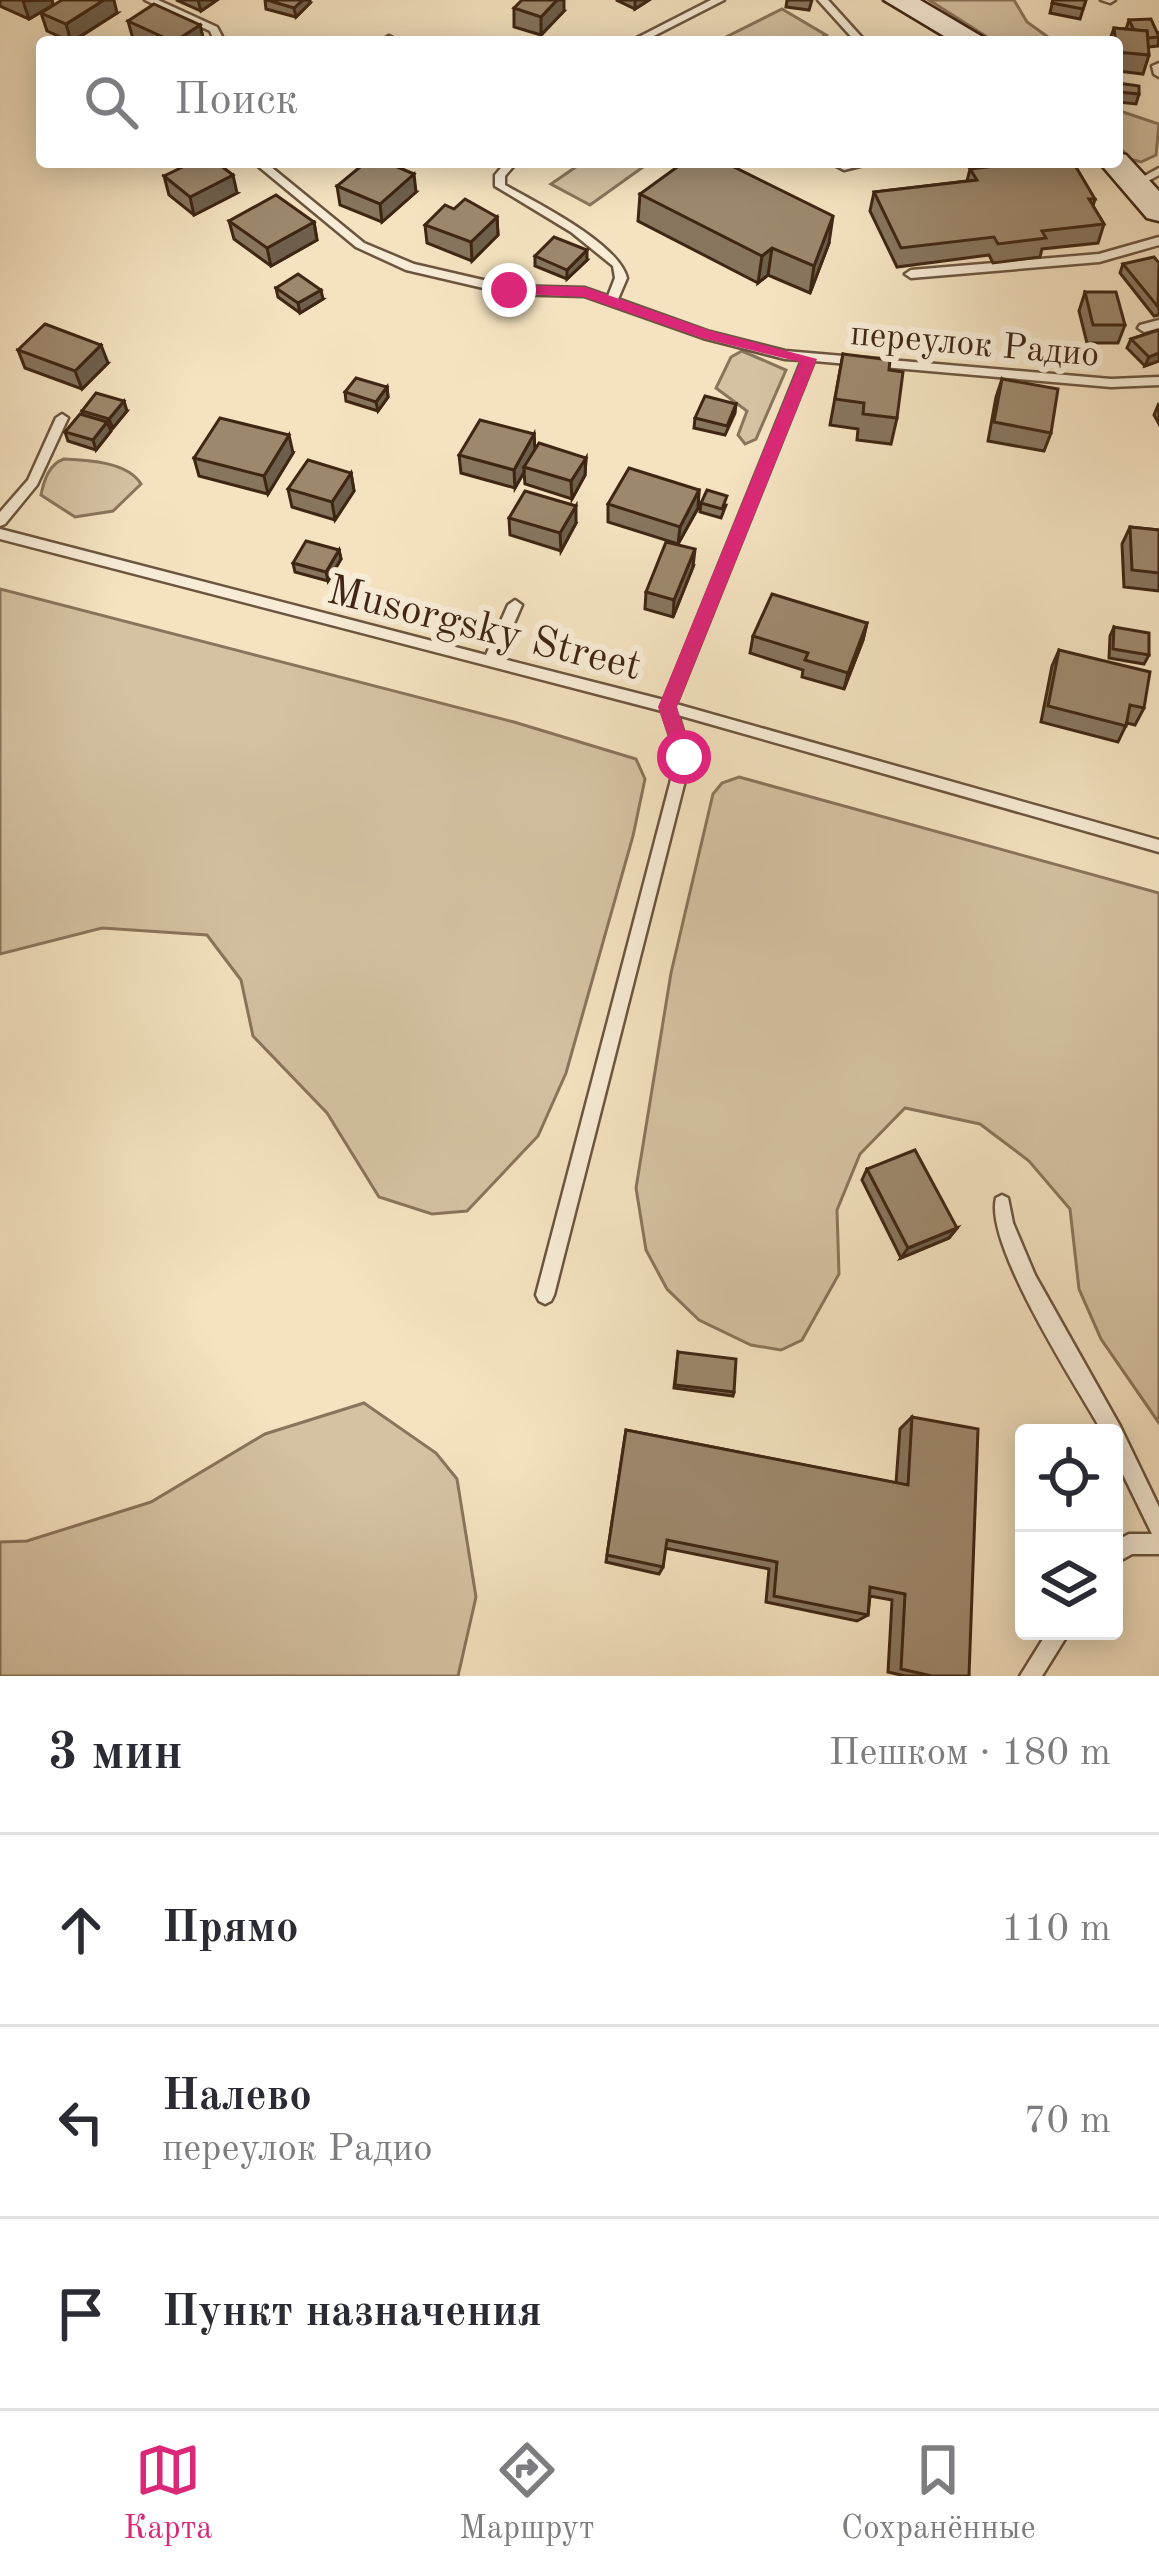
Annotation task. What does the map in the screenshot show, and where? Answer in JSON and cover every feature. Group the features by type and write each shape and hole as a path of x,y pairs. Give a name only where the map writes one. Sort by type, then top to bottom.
{"main road":[{"path":"898,0 965,36"},
{"path":"1136,172 1159,211"}],"lane":[{"path":"150,0 214,29 217,36"},
{"path":"646,36 718,0"},
{"path":"823,0 856,36"},
{"name":"переулок Радио","path":"265,168 360,244 394,261 509,290 571,290 612,299 707,335 809,359 1112,383 1159,381"},
{"path":"506,168 500,175 500,186 575,230 618,265 621,278 612,299"},
{"path":"911,274 1100,259 1159,241"},
{"path":"1144,328 1159,324"},
{"path":"544,1295 684,757 668,707 809,359"},
{"path":"0,521 33,482 62,418"},
{"name":"Musorgsky Street","path":"0,534 668,707 1159,844"},
{"path":"490,662 515,605"},
{"path":"1002,1204 1003,1230 1020,1266 1107,1424"},
{"path":"1123,1454 1159,1528"},
{"path":"1123,1548 1159,1544"},
{"path":"1030,1676 1054,1640"}],"shaded area":[{"path":"929,0 1014,0 1027,22 1047,36 986,36"},
{"path":"782,9 826,35 824,36 728,36"},
{"path":"1123,112 1159,124 1156,155 1141,162 1123,151"},
{"path":"574,168 642,168 590,205 551,184"},
{"path":"742,351 786,370 756,439 745,444 738,435 747,411 716,388 731,357"},
{"path":"64,459 117,467 141,484 113,511 75,517 41,495 51,469"},
{"path":"0,589 514,722 636,759 645,779 633,836 566,1073 538,1136 467,1211 432,1214 379,1197 327,1113 253,1036 241,980 207,935 102,928 0,954"},
{"path":"739,777 1159,893 1159,1423 1101,1339 1079,1289 1070,1209 1029,1161 980,1124 905,1108 860,1154 837,1210 839,1274 802,1340 781,1350 751,1345 699,1320 667,1289 646,1250 636,1188 671,973 713,794 722,783"},
{"path":"364,1403 436,1453 457,1479 476,1597 458,1676 0,1676 0,1542 27,1541 151,1502 265,1434"}],"building":[{"path":"62,0 104,0 66,24 41,13"},
{"path":"267,0 303,0 294,8"},
{"path":"522,0 557,0 541,17 514,8"},
{"path":"1053,0 1086,0 1083,9"},
{"path":"154,4 200,25 183,36 161,36 128,21"},
{"path":"1151,19 1159,37 1148,38 1147,31 1134,30 1129,20"},
{"path":"1114,28 1147,31 1149,55 1123,53 1123,36 1115,36"},
{"path":"1123,84 1139,86 1139,94 1123,92"},
{"path":"181,168 224,168 233,175 190,197 164,176"},
{"path":"359,168 400,168 414,174 380,204 337,186"},
{"path":"676,168 736,168 833,216 814,266 772,248 762,256 640,194"},
{"path":"1077,168 1104,224 1042,231 1046,238 998,244 994,237 901,248 874,192 977,180 970,169"},
{"path":"276,195 314,222 267,248 229,221"},
{"path":"465,199 497,217 471,242 425,225 445,205 454,209"},
{"path":"554,237 587,250 567,270 535,256"},
{"path":"1154,257 1159,263 1158,307 1123,264"},
{"path":"298,274 321,290 298,303 276,288"},
{"path":"1085,292 1116,292 1125,325 1093,325"},
{"path":"45,324 101,345 75,371 18,350"},
{"path":"1159,330 1159,353 1149,357 1131,339"},
{"path":"843,354 890,360 889,370 903,372 897,418 863,414 864,403 835,399"},
{"path":"356,378 387,387 376,402 345,392"},
{"path":"1002,379 1058,389 1051,433 994,422"},
{"path":"96,393 124,401 109,419 82,411"},
{"path":"705,396 736,404 727,426 695,418"},
{"path":"80,414 107,422 93,440 65,432"},
{"path":"220,418 289,435 264,476 194,458"},
{"path":"480,420 534,434 514,470 459,455"},
{"path":"539,443 586,458 571,481 524,467"},
{"path":"308,460 351,473 332,502 288,489"},
{"path":"629,468 699,490 680,527 608,504"},
{"path":"707,490 727,496 722,509 701,503"},
{"path":"525,491 576,506 560,533 509,518"},
{"path":"1130,527 1159,530 1159,573 1132,570"},
{"path":"306,541 339,550 326,572 293,563"},
{"path":"666,542 695,549 674,600 646,592"},
{"path":"772,594 867,623 848,673 805,660 808,653 753,636"},
{"path":"1114,627 1149,633 1149,655 1113,649"},
{"path":"1059,650 1150,672 1144,708 1130,705 1126,726 1048,706"},
{"path":"915,1150 957,1228 908,1248 867,1169"},
{"path":"678,1352 736,1359 734,1392 675,1385"},
{"path":"912,1417 978,1429 969,1676 932,1676 901,1669 905,1594 870,1587 868,1615 774,1596 777,1562 667,1540 663,1567 607,1555 626,1430 908,1485"}],"route":[{"path":"509,290 585,292 707,335 809,359 668,707 684,757"}]}
